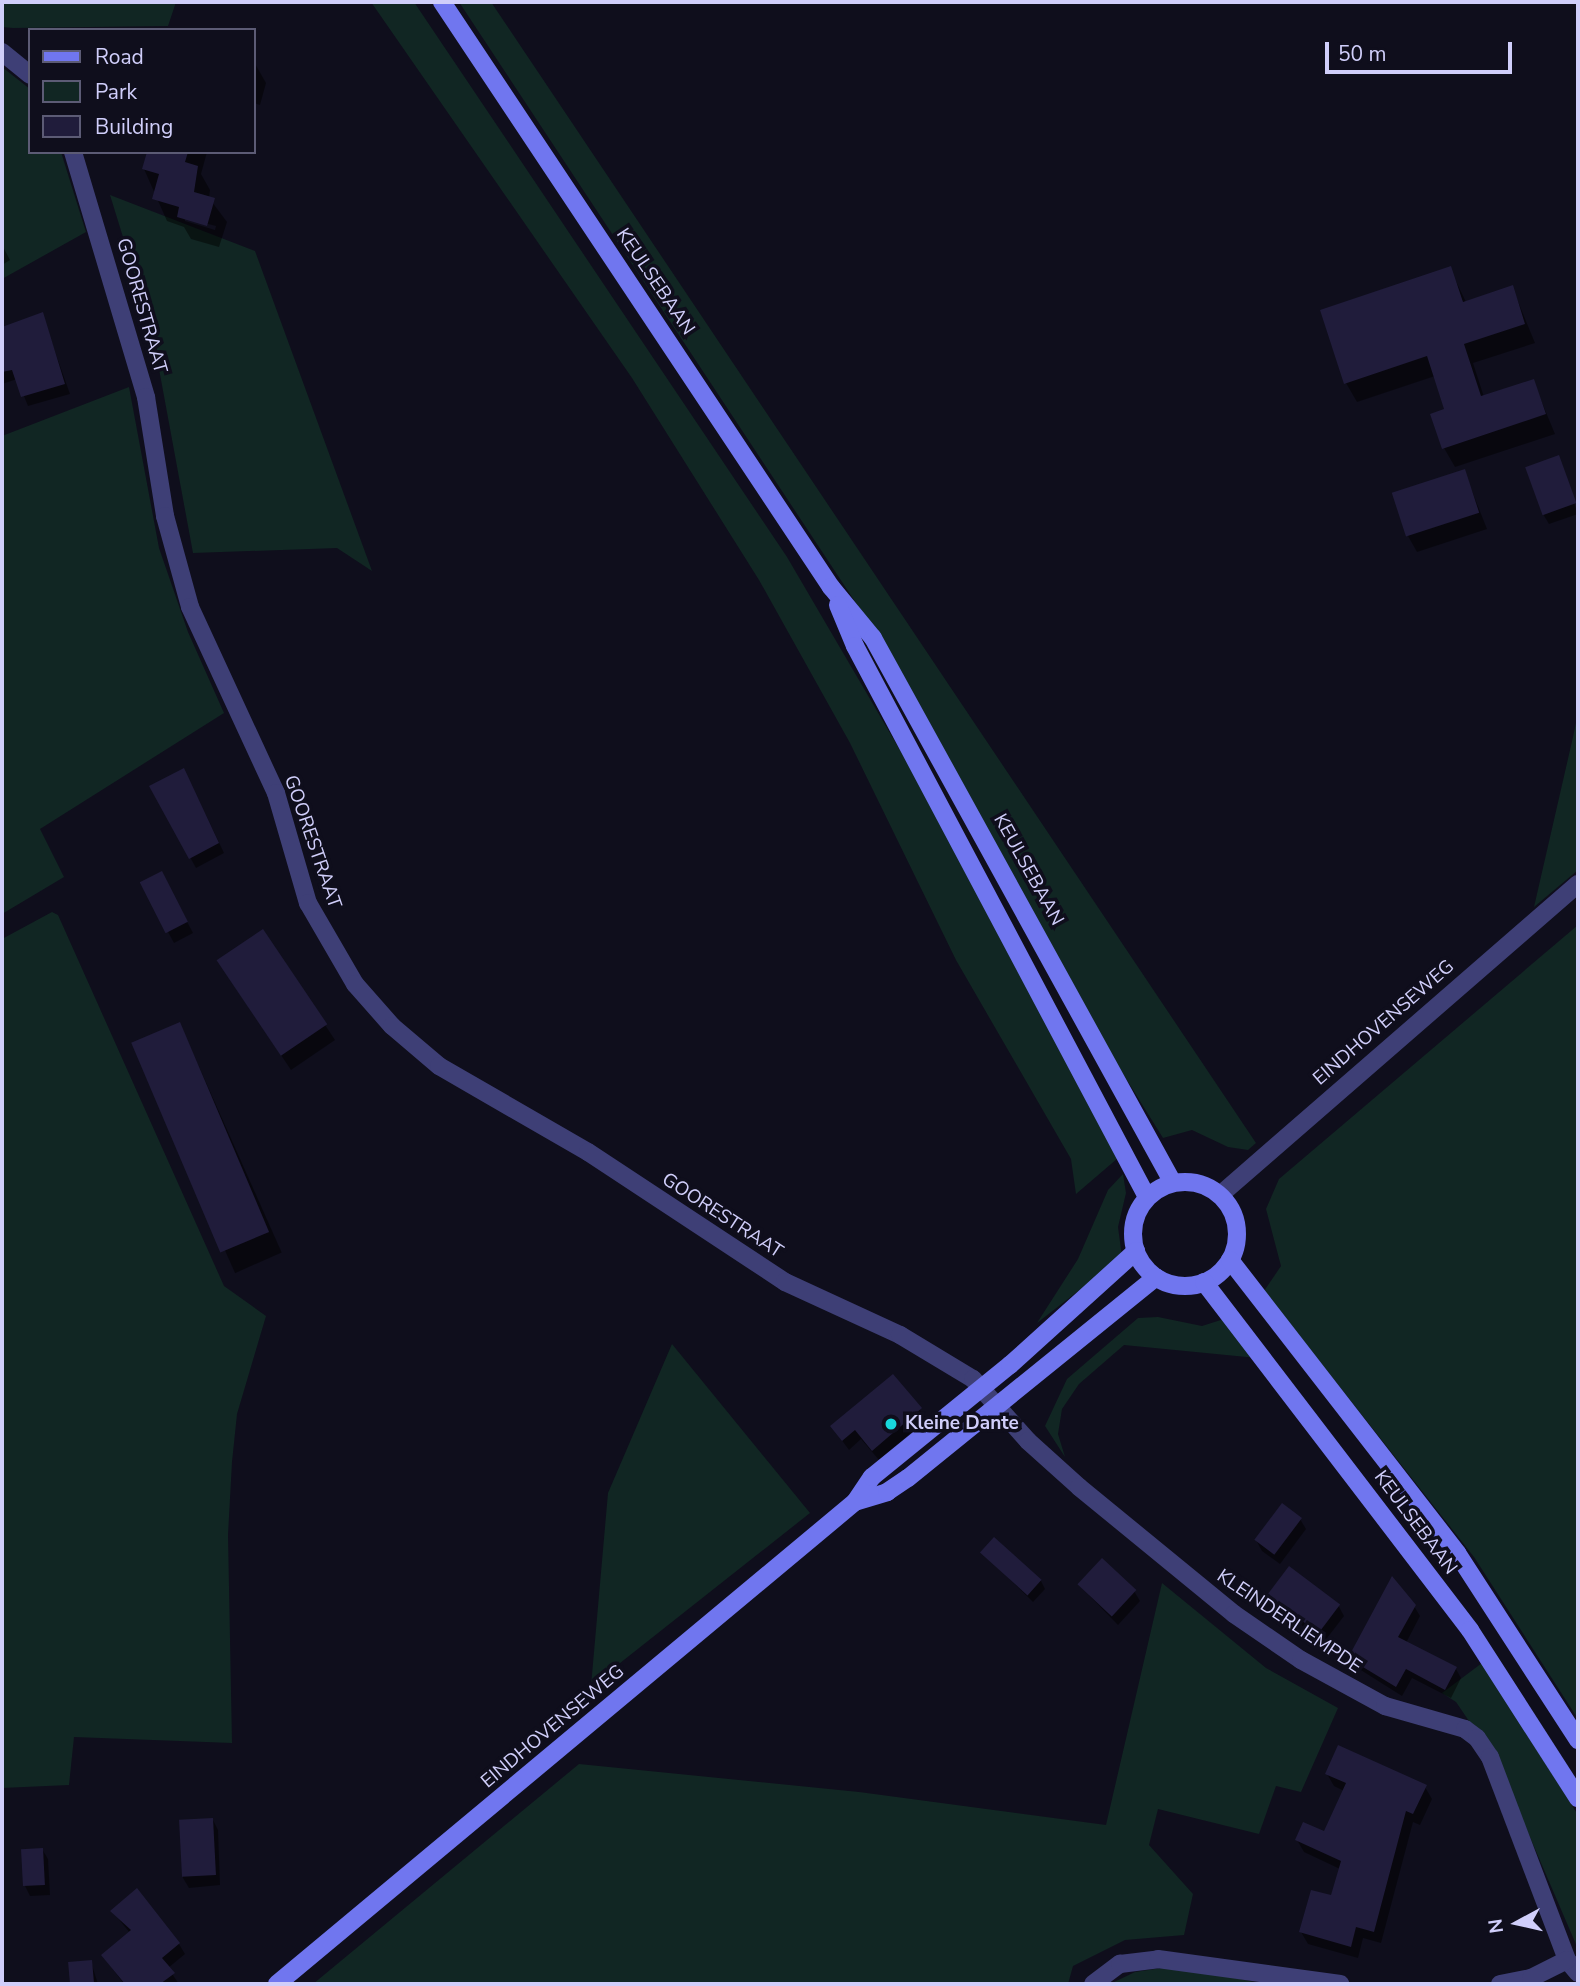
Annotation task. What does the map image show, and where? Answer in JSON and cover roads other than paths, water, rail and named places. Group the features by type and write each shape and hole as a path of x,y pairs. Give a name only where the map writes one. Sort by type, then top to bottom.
{"main road":[{"name":"KEULSEBAAN","path":"442,2 831,587 873,638 941,755 1173,1183"},
{"name":"KEULSEBAAN","path":"831,587 855,646 1147,1197"},
{"path":"1173,1183 1196,1183 1220,1195 1231,1210 1237,1231 1230,1260 1204,1282 1186,1286 1156,1277 1136,1251 1134,1223 1147,1197 1173,1183"},
{"name":"EINDHOVENSEWEG","path":"277,1984 856,1502 872,1477 981,1389 1136,1251"},
{"name":"KEULSEBAAN","path":"1230,1260 1457,1553 1578,1740"},
{"name":"EINDHOVENSEWEG","path":"856,1502 887,1492 1156,1277"},
{"name":"KEULSEBAAN","path":"1204,1282 1471,1630 1578,1798"}],"street":[{"path":"2,52 28,73"},
{"name":"GOORESTRAAT","path":"75,154 146,397 165,516 190,607 276,793 308,903 355,984 392,1026 439,1066 588,1152 785,1282 937,1355 981,1389 994,1404"},
{"name":"EINDHOVENSEWEG","path":"1220,1195 1578,884"},
{"name":"KLEINDERLIEMPDE","path":"994,1404 1079,1487 1267,1637 1385,1706 1465,1729 1477,1738 1490,1757 1573,1966 1500,1984"},
{"path":"1093,1984 1120,1964 1158,1959 1340,1984"}],"place":[{"name":"Kleine Dante","path":"891,1424"}]}
